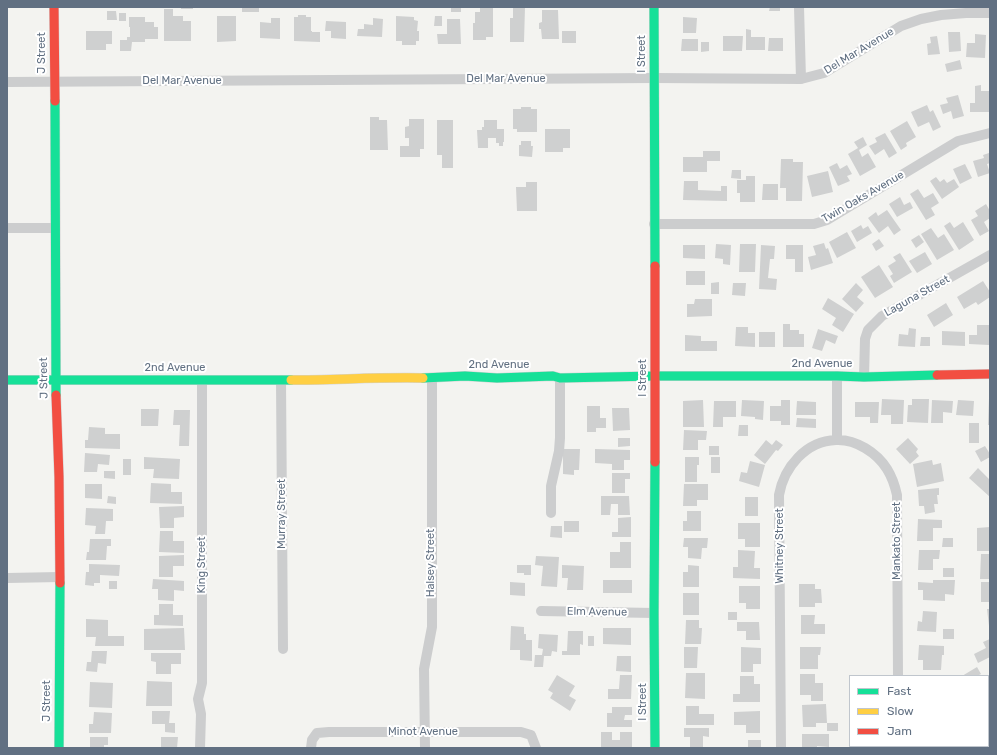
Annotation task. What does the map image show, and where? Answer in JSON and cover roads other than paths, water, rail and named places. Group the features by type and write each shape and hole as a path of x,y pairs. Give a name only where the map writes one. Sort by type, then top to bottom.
{"street":[{"name":"J Street","path":"54,7 56,380 60,577 59,748"},
{"name":"I Street","path":"654,7 654,613 656,748"},
{"path":"799,7 801,78"},
{"name":"Del Mar Avenue","path":"7,82 801,78 824,73 901,26 921,19 941,15 990,13"},
{"name":"Twin Oaks Avenue","path":"654,224 814,224 827,220 958,141 990,133"},
{"path":"7,228 55,228"},
{"name":"Laguna Street","path":"864,377 865,339 868,330 882,316 990,256"},
{"name":"2nd Avenue","path":"7,380 326,380 465,376 497,378 553,376 560,378 655,376 864,377 990,374"},
{"path":"837,376 837,440"},
{"name":"Halsey Street","path":"425,748 424,669 432,627 432,378"},
{"path":"551,513 551,486 559,451 560,438 560,378"},
{"name":"Murray Street","path":"281,380 283,648"},
{"name":"King Street","path":"200,748 201,714 198,699 202,683 202,381"},
{"name":"Mankato Street","path":"837,440 854,443 870,450 888,469 895,486 897,495 898,675"},
{"name":"Whitney Street","path":"781,748 779,495 785,476 792,465 804,452 819,444 837,440"},
{"path":"7,578 60,577"},
{"name":"Elm Avenue","path":"541,611 654,613"},
{"name":"Minot Avenue","path":"311,748 312,740 317,733 329,732 521,732 531,735 536,748"}]}
